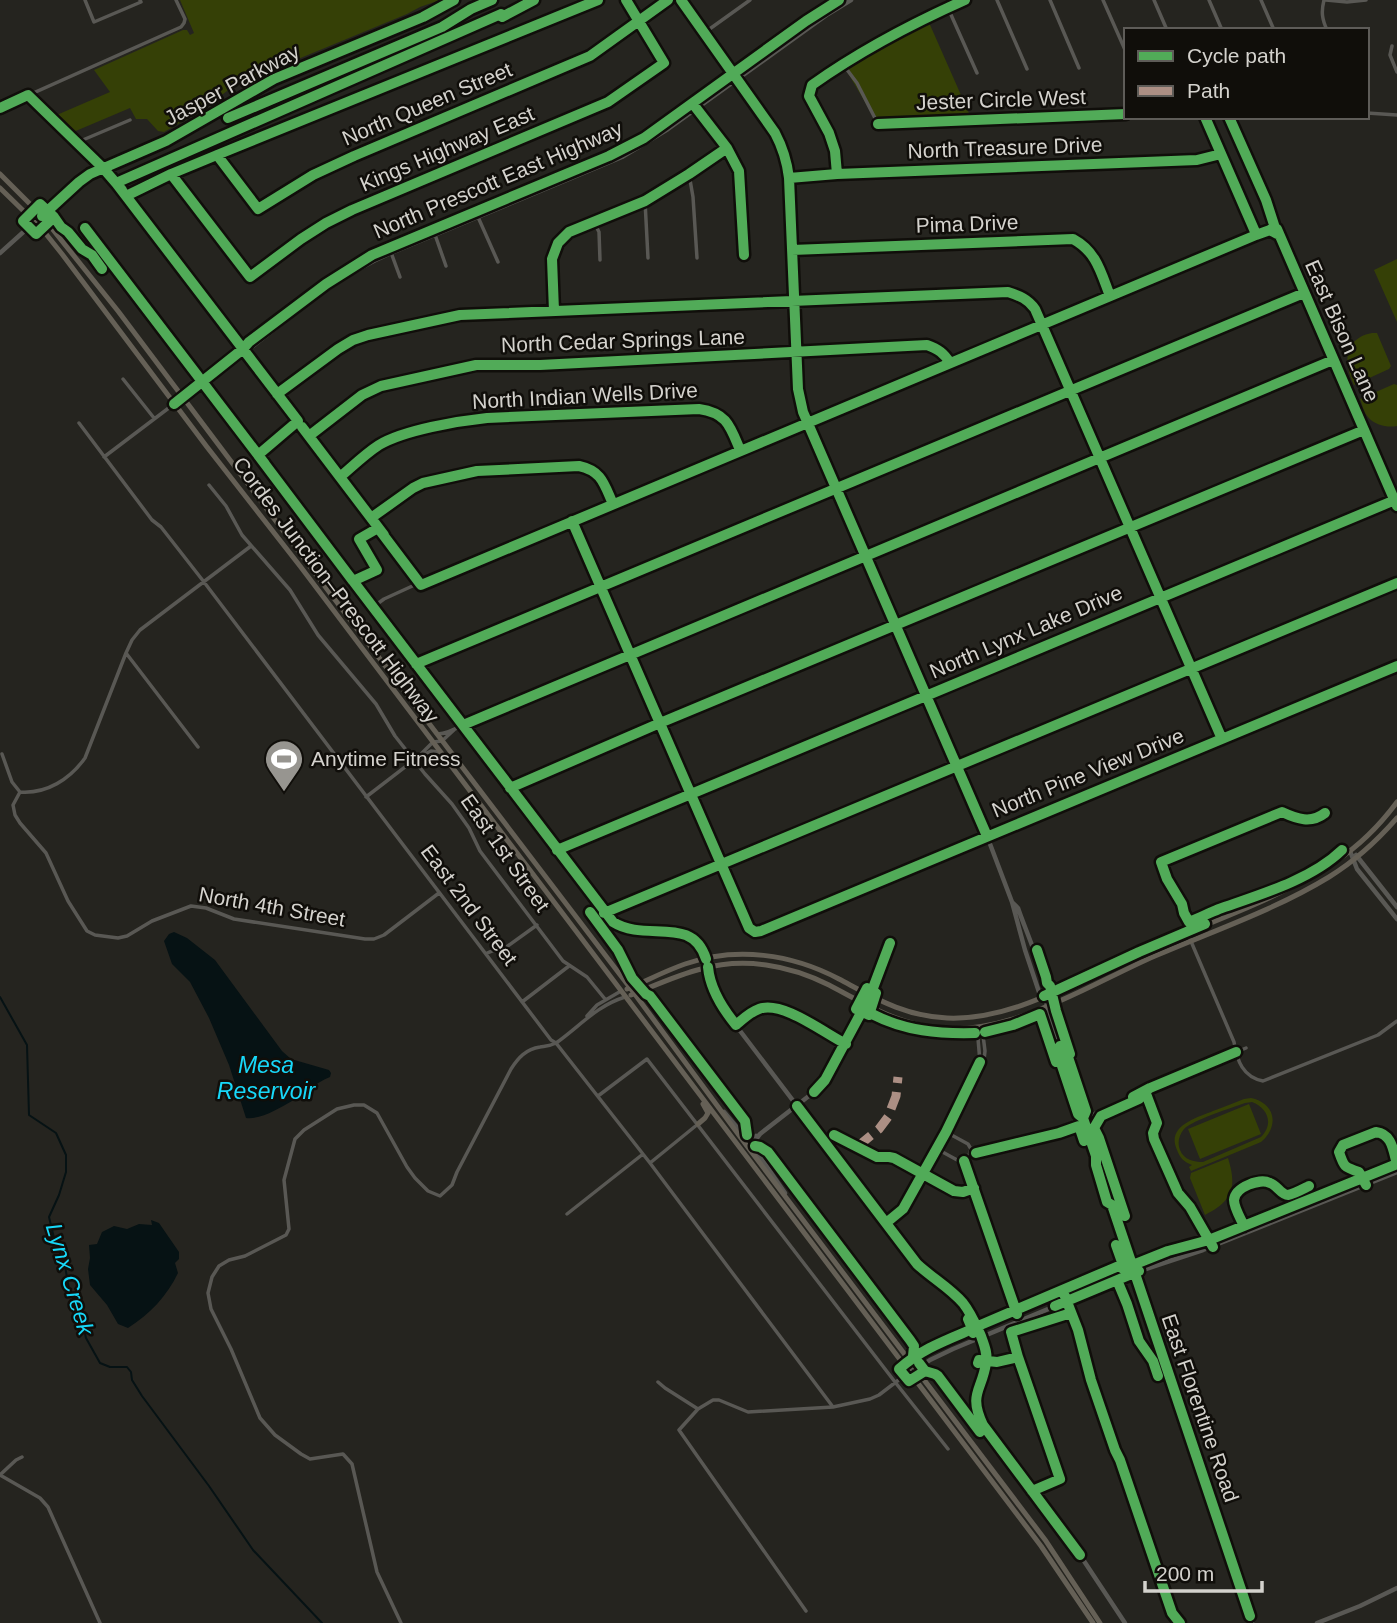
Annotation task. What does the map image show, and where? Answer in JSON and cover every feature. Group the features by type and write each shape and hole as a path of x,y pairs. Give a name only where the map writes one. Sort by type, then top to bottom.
{"main road":[{"name":"Cordes Junction–Prescott Highway","path":"0,174 42,216 118,311 634,993 913,1369 1056,1567 1093,1623"},
{"name":"Cordes Junction–Prescott Highway","path":"0,188 35,222 70,264 625,997 1064,1567 1101,1623"},
{"path":"621,991 687,963 739,955 761,955 818,969 870,996 913,1014 968,1018 1005,1012 1308,878 1350,851 1397,802"},
{"path":"625,997 708,967 764,964 786,968 821,982 900,1021 951,1029 1008,1021 1296,896 1356,858 1397,818"},
{"path":"708,967 716,961 733,959 739,955"},
{"path":"683,974 688,969 701,965 706,959"},
{"path":"672,1058 679,1073 708,1113 698,1124"},
{"path":"1056,1567 1064,1567"}],"street":[{"path":"85,0 94,22 141,2 140,0"},
{"path":"0,108 181,27 185,19 176,0"},
{"name":"Jasper Parkway","path":"0,253 79,182 103,168 166,141 274,79 423,17 454,0"},
{"path":"126,196 171,174 598,0"},
{"path":"626,0 638,22"},
{"name":"North Queen Street","path":"217,155 258,209 313,175 590,56 668,0"},
{"path":"681,0 734,76"},
{"path":"738,0 742,6"},
{"path":"704,33 750,0"},
{"name":"North Prescott East Highway","path":"104,457 345,270 588,168 644,138 694,106 806,21 839,0"},
{"name":"North Prescott East Highway","path":"734,76 851,0"},
{"path":"836,174 835,151 829,133 809,96 812,85 870,47 965,0"},
{"path":"997,0 1027,69"},
{"path":"1050,0 1079,68"},
{"path":"1103,0 1124,47"},
{"path":"1154,0 1166,28"},
{"path":"1209,0 1221,28"},
{"path":"1261,0 1272,28"},
{"path":"1326,28 1322,18 1325,0 1366,0"},
{"path":"948,8 977,73"},
{"name":"Kings Highway East","path":"171,174 250,277 326,223 352,209 608,102 664,64 638,22"},
{"path":"1392,46 1390,55 1397,70"},
{"name":"Jester Circle West","path":"842,63 857,83 878,124 1124,114"},
{"name":"East Florentine Road","path":"734,76 775,132 787,161 798,390 803,412 957,765 1012,902 1018,908 1045,988 1044,996 1060,1046 1066,1051 1086,1111 1083,1118 1114,1199 1112,1205 1131,1265 1252,1623"},
{"path":"28,95 78,142 126,196 419,583"},
{"path":"694,106 727,148 740,171 744,255"},
{"path":"1369,113 1397,115"},
{"path":"373,607 419,583 1256,234 1206,119"},
{"path":"78,142 130,120"},
{"path":"554,311 552,259 558,243 569,232 645,201 727,148"},
{"name":"North Treasure Drive","path":"789,178 1196,160 1221,154"},
{"path":"689,174 697,258"},
{"path":"645,201 648,258"},
{"path":"477,215 498,262"},
{"path":"594,222 599,232 600,260"},
{"path":"85,228 604,913 622,928 632,931 684,933 699,943 706,959"},
{"name":"East Bison Lane","path":"1256,234 1277,229 1397,506"},
{"path":"434,232 446,266"},
{"name":"Pima Drive","path":"792,250 1073,240 1087,248 1093,256 1110,296"},
{"path":"390,250 400,277"},
{"path":"277,394 353,340 460,315 1008,292 1021,296 1030,302 1042,324 1222,739"},
{"path":"416,664 1304,293"},
{"name":"North Cedar Springs Lane","path":"309,436 362,395 381,386 476,365 540,365 927,345 937,348 950,363"},
{"path":"436,734 455,729 1333,359"},
{"path":"122,379 155,419"},
{"name":"North Indian Wells Drive","path":"340,477 378,445 397,436 487,418 710,410 725,420 740,450"},
{"name":"East 2nd Street","path":"79,423 152,520 161,527 204,582 551,1040 556,1042 650,1163 833,1407"},
{"path":"510,788 1364,430"},
{"path":"371,518 423,483 492,469 588,468 603,479 613,503"},
{"name":"East 1st Street","path":"209,485 226,506 242,535 290,590 318,635 376,704 395,736 470,828 480,850 563,961 587,977 605,999"},
{"name":"North Lynx Lake Drive","path":"557,850 1395,500"},
{"path":"572,521 722,864"},
{"path":"2,754 12,782 20,792 41,792 75,771 85,758 132,640 140,630 251,546"},
{"path":"604,913 1397,583"},
{"path":"126,653 198,747"},
{"name":"North Pine View Drive","path":"722,864 749,928 755,932 761,931 1397,666"},
{"path":"366,797 416,759 433,742 442,741 455,729"},
{"path":"416,759 433,750 442,755"},
{"name":"North 4th Street","path":"20,792 13,804 15,815 46,853 68,901 87,931 95,935 117,938 127,936 152,921 191,906 198,906 234,919 374,939 384,935 439,893"},
{"path":"1350,851 1397,907"},
{"path":"1356,858 1357,869 1397,919"},
{"path":"486,954 505,948 537,925"},
{"path":"1187,932 1230,1031 1236,1052 1247,1074 1254,1079 1263,1081 1378,1035 1397,1021"},
{"path":"522,1002 569,966"},
{"path":"708,967 716,996 725,1011 917,1265 962,1302 969,1311 985,1345 986,1362 976,1404 983,1425 1078,1552 1125,1623"},
{"path":"586,1018 591,1010 605,999 621,991"},
{"path":"717,1105 745,1137 754,1138 760,1134 814,1092 825,1080 870,996"},
{"path":"401,1623 377,1572 352,1464 343,1454 310,1459 283,1441 260,1418 211,1309 208,1293 212,1277 219,1266 229,1260 245,1256 286,1234 289,1229 284,1180 295,1139 304,1130 337,1109 364,1105 377,1113 415,1178 428,1191 440,1196 452,1185 518,1059 531,1049 550,1046 586,1018 625,997"},
{"path":"886,1223 903,1209 946,1132 980,1062 979,1027"},
{"path":"971,1149 1059,1128 1246,1048"},
{"path":"598,1096 648,1059 948,1449"},
{"path":"650,1163 698,1124"},
{"path":"946,1132 968,1144 971,1149"},
{"path":"760,1134 753,1143 754,1148 781,1185 796,1212"},
{"path":"937,1149 958,1161 964,1161 971,1149"},
{"path":"567,1214 643,1154"},
{"path":"964,1161 1017,1314"},
{"path":"913,1369 931,1351 1131,1265 1209,1240 1397,1164"},
{"path":"806,1611 679,1430 698,1409 713,1400 748,1412 833,1407 870,1399 913,1369 981,1337 1134,1273 1203,1250 1397,1172"},
{"path":"658,1382 698,1409"},
{"path":"22,1457 0,1475 40,1497 48,1507 100,1623"},
{"path":"1317,1623 1397,1588"}],"green space":[{"path":"180,0 440,0 235,85 199,112 164,132 158,131 147,119 136,119 130,108 71,133 55,117 110,92 94,70 183,30 187,30 190,35 194,33"},
{"path":"927,18 972,120 878,124 842,63"},
{"path":"1397,259 1397,322 1374,270"},
{"path":"1377,333 1391,366 1354,385 1348,369 1348,353 1356,340"},
{"path":"1397,385 1397,426 1377,424 1367,415 1360,399"},
{"path":"1244,1099 1259,1101 1270,1110 1273,1122 1267,1136 1261,1142 1191,1171 1189,1167 1192,1165 1179,1155 1177,1150 1175,1142 1179,1129 1191,1120","holes":["1245,1103 1258,1105 1265,1112 1268,1122 1261,1137 1203,1162 1190,1160 1182,1153 1179,1139 1184,1129 1213,1114"]},
{"path":"1249,1104 1261,1134 1200,1159 1188,1129"},
{"path":"1228,1158 1232,1177 1230,1192 1222,1204 1205,1215 1190,1178 1191,1173"}],"water":[{"name":"Mesa Reservoir","path":"174,932 187,938 215,960 282,1051 291,1059 329,1070 330,1077 276,1110 246,1118 229,1065 209,1018 190,982 172,964 164,941"},
{"path":"151,1220 159,1223 179,1252 179,1259 175,1263 178,1273 157,1304 128,1328 118,1324 107,1305 90,1285 89,1245 97,1244 102,1232 114,1226 127,1229 139,1224 152,1225"}],"waterway":[{"name":"Lynx Creek","path":"0,997 27,1045 29,1115 56,1133 66,1155 66,1172 49,1217 86,1338 100,1363 110,1367 127,1367 142,1396 253,1550 322,1623"}],"marked path":[{"path":"891,1109 896,1096 898,1077"},
{"path":"857,1147 879,1129 888,1117"}],"cycle path":[{"path":"42,216 90,174 166,141 274,79 423,17 454,0"},
{"path":"228,118 442,27 492,0"},
{"path":"534,0 502,17 501,14 116,183 298,421 258,455 353,581 377,570 359,539 378,528 421,585 1256,235 1270,230 1277,234 1266,200 1230,119"},
{"path":"126,196 171,174 598,0"},
{"path":"171,174 250,277 326,223 608,102 664,63 626,0"},
{"path":"217,155 258,209 313,175 354,156 590,56 668,0"},
{"path":"681,0 775,133 782,149 789,178 798,389 803,412 987,836"},
{"path":"174,404 249,342 326,284 372,255 609,156 644,138 839,0"},
{"path":"837,174 835,151 829,133 809,96 812,85 886,39 965,0"},
{"path":"0,108 28,95 122,190"},
{"path":"693,104 727,148 739,171 744,255"},
{"path":"878,124 1124,114"},
{"path":"1206,119 1256,234"},
{"path":"554,311 552,259 558,243 569,232 645,201 727,148"},
{"path":"789,178 1197,160 1221,154"},
{"path":"54,217 36,234 23,221 40,204 54,217 82,249 92,255 102,269"},
{"path":"85,228 265,464"},
{"path":"1271,229 1277,229 1397,506"},
{"path":"792,250 1073,239 1093,257 1110,296"},
{"path":"277,394 353,340 460,315 1012,293 1027,300 1035,309 1222,739"},
{"path":"416,664 1304,293"},
{"path":"309,436 362,395 381,386 476,365 540,365 927,345 940,352 950,363"},
{"path":"463,725 1333,360"},
{"path":"340,477 379,445 402,435 461,421 487,418 699,409 722,417 740,450"},
{"path":"302,427 384,535"},
{"path":"510,788 1364,430"},
{"path":"371,518 423,483 477,471 579,466 597,475 613,504"},
{"path":"557,850 1395,500"},
{"path":"572,521 749,928 755,932 1397,666"},
{"path":"347,573 613,922 626,928 679,933 690,937 699,945 706,959"},
{"path":"604,913 1397,583"},
{"path":"1325,813 1304,819 1282,812 1161,862 1167,879 1189,922 1300,878 1342,850"},
{"path":"590,912 618,950 632,978 650,996 745,1121 747,1135"},
{"path":"1044,996 1205,924"},
{"path":"814,1092 825,1080 870,996 890,943"},
{"path":"1037,950 1070,1054"},
{"path":"708,967 718,998 736,1025 750,1014 768,1007 791,1013 846,1044"},
{"path":"869,1015 876,993 867,988 856,1009 869,1015 922,1030 975,1033"},
{"path":"985,1032 1040,1014 1056,1062"},
{"path":"1083,1118 1086,1111 1066,1051 1060,1046 1058,1054 1078,1114 1083,1118 1096,1156 1107,1202 1112,1205 1250,1616"},
{"path":"1133,1097 1236,1052"},
{"path":"886,1223 903,1209 946,1132 980,1062"},
{"path":"1145,1091 1157,1123 1154,1139 1178,1193 1190,1207 1213,1247"},
{"path":"1125,1216 1094,1128 1101,1116 1143,1095"},
{"path":"797,1106 917,1264 963,1303 981,1336 986,1352 984,1372 976,1399 983,1425 1080,1555"},
{"path":"976,1153 1079,1126 1084,1141"},
{"path":"1366,1185 1359,1172 1344,1164 1339,1152 1343,1145 1376,1132 1381,1133 1389,1139 1397,1164"},
{"path":"834,1135 877,1157 894,1158 954,1191 963,1192 974,1188"},
{"path":"755,1146 768,1152 910,1340 914,1346 913,1356"},
{"path":"964,1161 1017,1314"},
{"path":"1123,1269 1168,1251 1209,1240 1397,1164"},
{"path":"1244,1226 1234,1200 1235,1195 1243,1188 1266,1182 1288,1195 1309,1186"},
{"path":"973,1333 971,1329 1121,1265 1116,1245"},
{"path":"1055,1306 1139,1271"},
{"path":"1117,1280 1139,1341 1153,1361 1158,1376"},
{"path":"1064,1294 1172,1613 1180,1623"},
{"path":"1018,1357 1011,1332 1071,1313"},
{"path":"925,1371 909,1381 899,1369 924,1351 970,1330 968,1319"},
{"path":"978,1363 979,1360 997,1362 1018,1357 1060,1479 1032,1491"},
{"path":"919,1363 925,1371 938,1376 980,1432"}],"place":[{"name":"Anytime Fitness","path":"284,793"}]}
